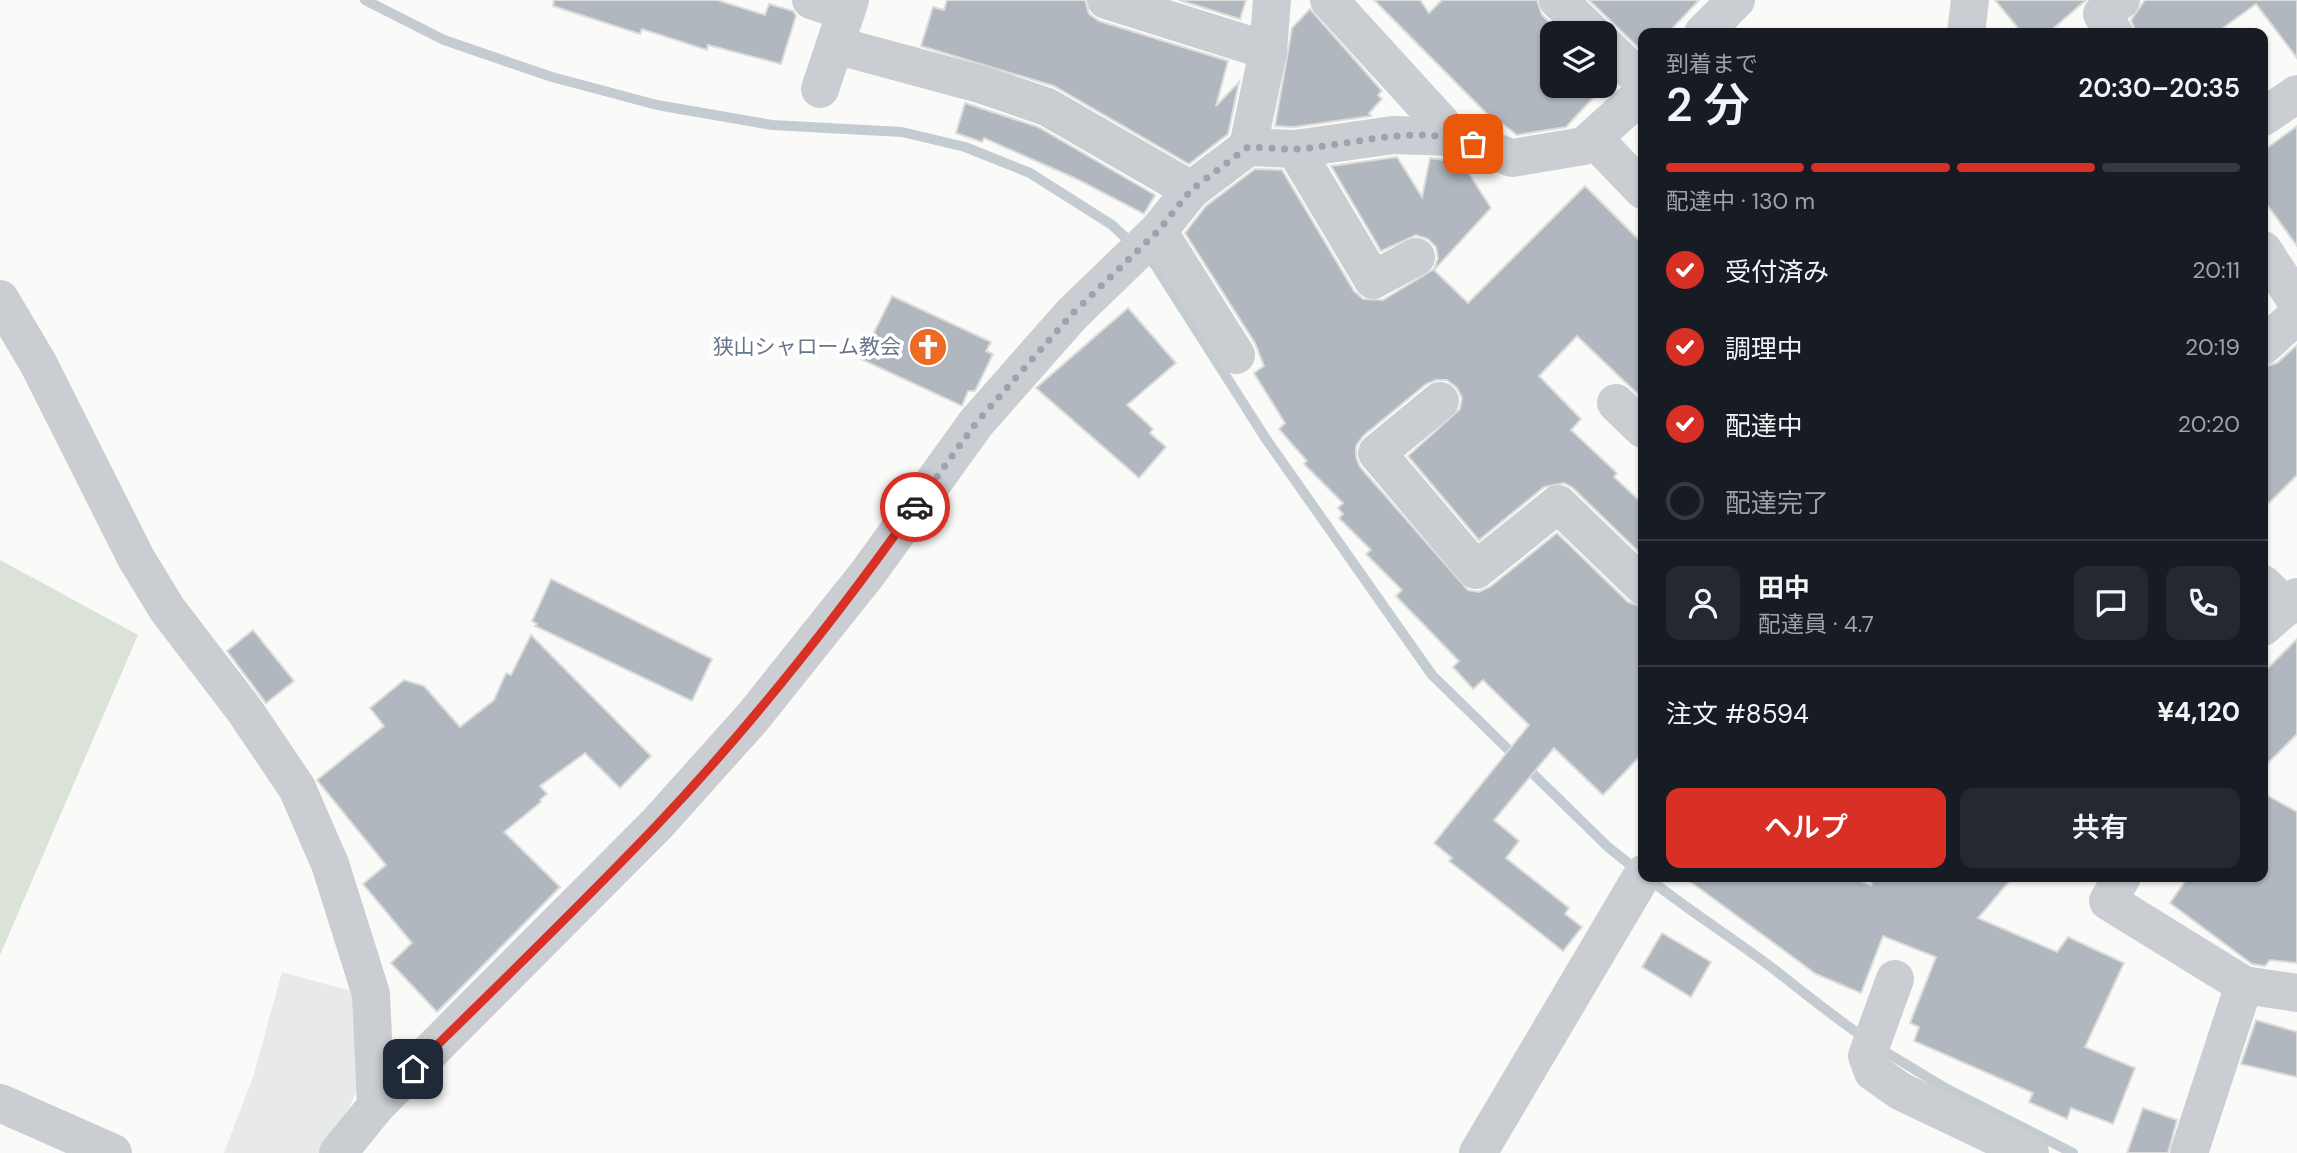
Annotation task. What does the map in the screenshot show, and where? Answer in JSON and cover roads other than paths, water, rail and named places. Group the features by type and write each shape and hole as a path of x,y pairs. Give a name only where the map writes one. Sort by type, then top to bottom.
{"street":[{"path":"1106,0 1268,51"},
{"path":"1248,147 1268,51 1272,0"},
{"path":"1329,0 1454,137"},
{"path":"1558,0 1580,21"},
{"path":"1708,28 1736,0"},
{"path":"1967,28 1970,0"},
{"path":"2111,28 2102,14 2121,0"},
{"path":"820,89 835,14 983,85 1046,107 1191,190"},
{"path":"1617,57 1638,77"},
{"path":"2268,113 2297,93"},
{"path":"338,1153 376,1106 657,824 727,746 868,573 976,423 1072,314 1158,231 1191,190 1248,147 1295,149 1393,135 1454,137 1512,158 1584,146 1595,140 1638,98"},
{"path":"1595,140 1638,185"},
{"path":"1295,149 1373,280 1416,257"},
{"path":"1158,231 1236,355"},
{"path":"2268,258 2296,302 2268,339"},
{"path":"0,299 38,363 136,558 167,609 252,722 297,788 330,864 370,995 376,1106"},
{"path":"1440,401 1377,453 1476,570 1558,504 1638,581"},
{"path":"1616,403 1638,424"},
{"path":"1478,1153 1637,882"},
{"path":"2119,882 2108,901 2244,985 2297,993"},
{"path":"1895,979 1873,1043 1873,1072 1900,1091 2030,1153"},
{"path":"2189,1153 2244,985"},
{"path":"0,1103 113,1153"}],"waterway":[{"path":"365,0 444,40 552,77 657,105 772,125 902,132 965,147 1030,173 1112,225 1155,265 1266,439 1432,675 1608,847 1638,871"},
{"path":"1653,882 1866,1039"},
{"path":"1879,1048 1947,1089 2073,1153"}],"place":[{"name":"狭山シャローム教会","path":"928,347"}]}
